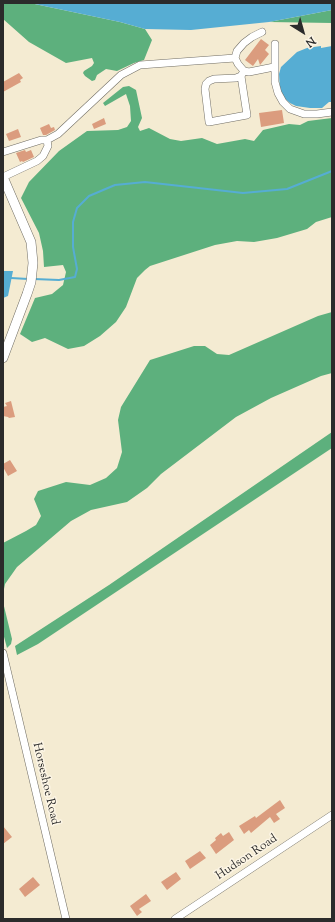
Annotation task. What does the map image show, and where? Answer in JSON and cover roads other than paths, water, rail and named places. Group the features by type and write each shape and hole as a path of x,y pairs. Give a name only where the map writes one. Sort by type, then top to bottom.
{"main road":[{"path":"3,177 30,242 33,263 28,294 3,358"}],"street":[{"path":"262,32 244,43 237,51 236,58 242,73 247,116 209,122 205,89 206,84 209,81 214,79 236,78 242,73 274,67"},
{"path":"275,44 275,82 278,93 283,102 290,109 304,114 332,112"},
{"path":"3,152 41,140 47,140 58,134 121,75 140,65 236,58"},
{"path":"3,177 37,161 43,156 48,146 47,140"},
{"name":"Horseshoe Road","path":"3,653 66,919"},
{"name":"Hudson Road","path":"175,919 332,815"}],"water":[{"path":"30,3 332,3 332,10 269,22 191,30 145,29 120,22"},
{"path":"321,46 321,48 332,46 332,102 329,102 322,108 296,106 284,98 280,91 279,74 281,67 297,52 307,48"},
{"path":"3,271 13,271 8,296 3,298"}],"waterway":[{"path":"34,279 59,280 75,277 77,269 73,247 73,222 77,208 89,196 115,185 145,182 243,193 287,189 332,171"},
{"path":"11,278 28,279"}]}
